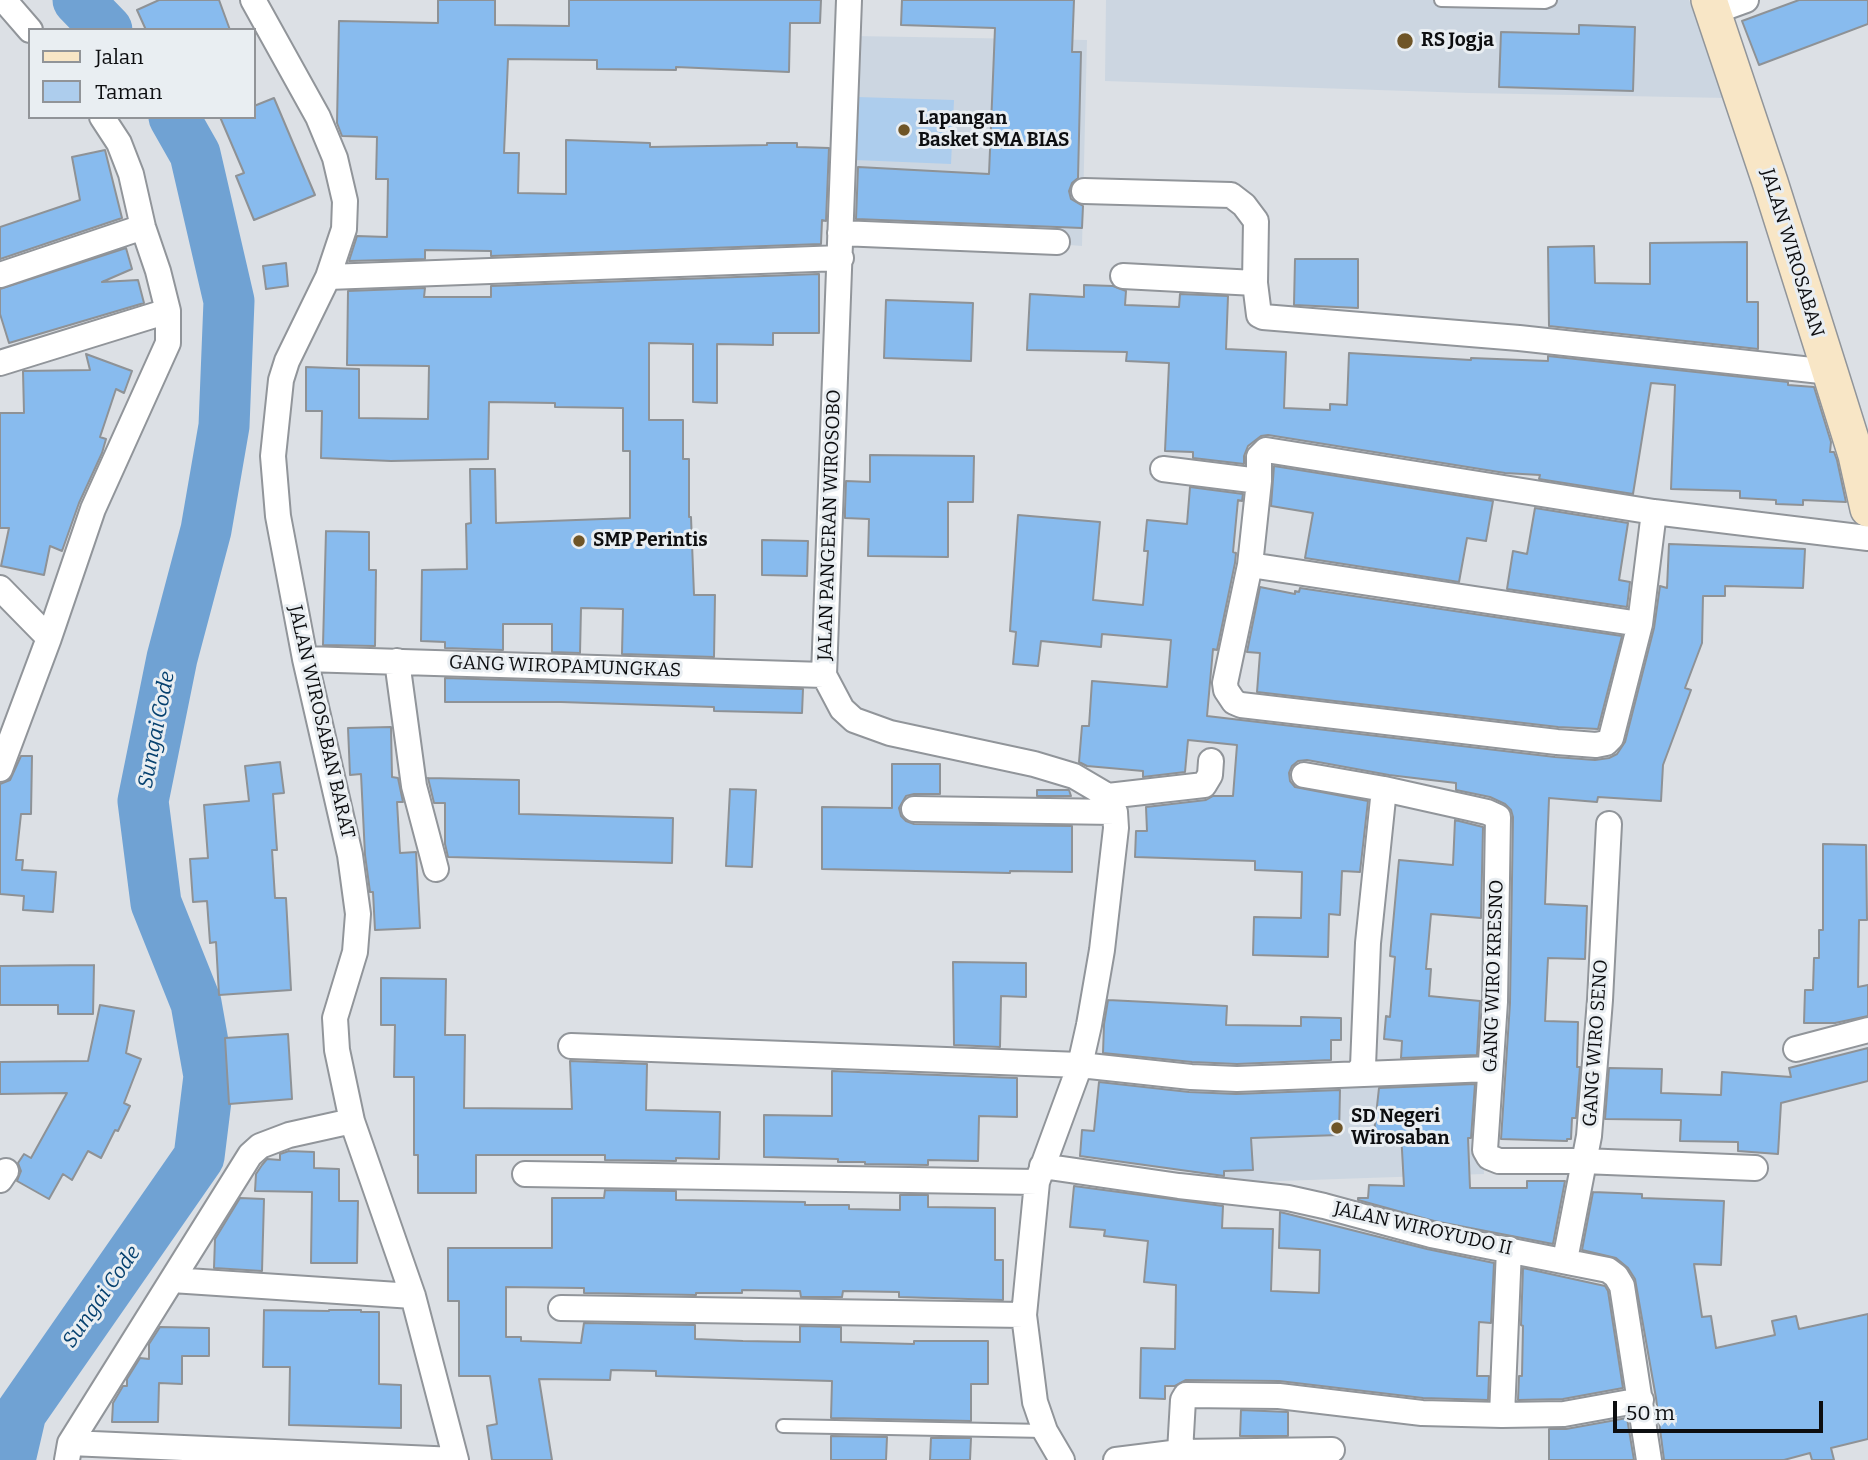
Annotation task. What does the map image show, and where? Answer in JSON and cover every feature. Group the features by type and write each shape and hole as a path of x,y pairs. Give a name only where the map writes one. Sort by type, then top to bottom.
{"main road":[{"name":"JALAN WIROSABAN","path":"1711,6 1830,372 1862,453 1868,509"}],"street":[{"path":"4,0 28,28"},
{"name":"JALAN WIROSABAN BARAT","path":"253,0 318,117 335,158 343,191 346,215 344,229 328,277 287,361 281,380 274,456 278,516 305,659 350,855 358,914 355,952 335,1025 337,1050 352,1121 413,1296 456,1460"},
{"name":"JALAN PANGERAN WIROSOBO","path":"849,0 824,675 842,709 860,723 890,733 1034,764 1074,776 1112,804"},
{"path":"1711,6 1746,0"},
{"path":"0,769 50,638 93,509 162,359 169,332 168,312 158,271 143,227 126,158 104,119"},
{"path":"1084,191 1231,195 1244,205 1256,220 1255,283 1259,315 1269,319 1519,338 1830,372"},
{"path":"0,275 143,227"},
{"path":"840,233 1057,242"},
{"path":"328,277 841,258"},
{"path":"1123,276 1255,283"},
{"path":"1,357 168,312"},
{"path":"1654,512 1640,624 1611,738 1602,744 1557,742 1241,705 1230,698 1226,690 1225,683 1250,565 1259,457 1263,451 1270,449 1654,512 1868,538"},
{"path":"1163,469 1259,481"},
{"path":"1250,565 1640,624"},
{"path":"0,589 50,638"},
{"name":"GANG WIROPAMUNGKAS","path":"305,659 824,675"},
{"path":"397,661 414,786 436,869"},
{"path":"914,809 1112,804 1203,785 1210,775 1211,761"},
{"path":"1304,775 1384,789 1368,943 1363,1066 1356,1074"},
{"name":"GANG WIRO KRESNO","path":"1384,789 1497,816 1499,820 1485,1150 1489,1157 1499,1161 1583,1161"},
{"path":"1062,1460 1045,1431 1035,1402 1024,1315 1039,1174 1080,1065 1102,950 1116,828 1112,804"},
{"name":"GANG WIRO SENO","path":"1565,1260 1588,1136 1600,1000 1609,824"},
{"path":"1796,1049 1868,1030"},
{"path":"571,1045 1080,1065 1237,1079 1490,1069"},
{"path":"352,1121 289,1135 255,1150 172,1280 69,1451 456,1460"},
{"path":"1583,1161 1755,1168"},
{"name":"JALAN WIROYUDO II","path":"525,1174 1039,1174 1180,1186 1306,1201 1431,1235 1608,1270 1619,1281 1641,1399 1649,1460"},
{"path":"1502,1415 1509,1249"},
{"path":"172,1280 413,1296"},
{"path":"561,1308 1024,1315"},
{"path":"1180,1452 1183,1401 1186,1395 1279,1396 1422,1413 1502,1415 1564,1414 1641,1399"},
{"path":"1116,1460 1180,1452 1332,1450"}],"lane":[{"path":"1441,0 1550,0"},
{"path":"783,1426 1045,1431"}],"shaded area":[{"name":"RS Jogja","path":"1106,0 1689,0 1727,98 1105,81"},
{"path":"854,36 1087,40 1082,246 851,227"},
{"name":"SD Negeri Wirosaban","path":"1481,1073 1484,1174 1192,1184 1189,1083"}],"green space":[{"name":"Lapangan Basket SMA BIAS","path":"857,97 954,100 951,164 855,160"}],"building":[{"path":"159,0 219,0 229,28 145,28 137,10"},
{"path":"438,0 495,0 495,25 569,26 569,0 821,0 820,23 790,23 789,72 676,67 676,70 597,69 597,60 508,59 504,153 519,153 518,193 566,194 566,140 650,143 650,147 797,143 797,147 829,148 826,221 822,220 821,244 491,256 491,251 425,250 425,259 349,261 357,236 387,237 388,179 376,179 377,137 342,136 337,123 339,21 438,23"},
{"path":"902,0 1074,0 1072,52 1081,52 1078,178 1069,191 1071,199 1083,206 1082,228 856,219 858,167 989,174 995,28 901,25"},
{"path":"1799,0 1868,0 1868,24 1759,65 1742,21"},
{"path":"1579,25 1635,27 1633,91 1499,87 1501,32 1579,34"},
{"path":"274,98 315,195 254,220 236,176 244,173 221,119 256,119 256,105"},
{"path":"105,150 122,218 0,259 0,227 80,200 72,157"},
{"path":"1747,242 1747,302 1758,302 1758,349 1549,326 1548,247 1594,246 1595,283 1650,284 1650,243"},
{"path":"126,248 132,269 102,282 138,280 144,303 9,343 0,314 0,289"},
{"path":"1295,259 1358,259 1358,308 1294,305"},
{"path":"286,263 288,286 266,289 263,266"},
{"path":"819,274 819,333 773,333 773,345 717,344 717,403 693,402 693,344 649,343 649,420 683,420 683,459 689,459 689,517 694,595 715,595 714,657 622,654 623,609 581,608 580,653 552,652 552,624 503,624 503,650 445,648 445,642 421,641 422,570 467,569 466,524 471,523 470,469 495,469 496,523 630,518 630,451 623,451 623,408 489,402 488,459 391,461 321,458 322,411 306,411 306,367 359,369 359,418 428,419 429,366 347,365 348,291 425,288 424,297 491,297 491,286"},
{"path":"1084,285 1113,286 1126,291 1125,305 1179,307 1180,294 1228,296 1226,349 1286,352 1284,408 1330,410 1330,404 1347,405 1349,353 1471,360 1548,361 1548,356 1814,387 1831,442 1830,452 1834,452 1837,460 1846,502 1803,500 1803,505 1776,504 1776,500 1740,498 1740,491 1671,489 1675,385 1651,383 1633,494 1539,479 1540,475 1505,473 1268,435 1261,436 1248,446 1244,464 1193,458 1193,452 1165,451 1169,363 1126,361 1127,352 1027,350 1030,294 1084,297"},
{"path":"886,300 973,303 971,361 884,358"},
{"path":"86,354 132,371 124,393 116,389 100,437 106,439 102,453 79,503 62,551 50,546 44,575 1,566 9,528 0,528 0,413 24,413 23,371 90,370"},
{"path":"870,455 974,456 973,502 948,502 948,557 868,556 869,519 845,518 845,509 846,481 870,482"},
{"path":"1274,466 1493,501 1486,541 1467,538 1459,582 1305,558 1313,513 1271,506"},
{"path":"1190,487 1243,494 1242,501 1238,500 1233,552 1236,553 1235,563 1217,650 1213,649 1207,716 1555,757 1595,760 1609,758 1617,754 1625,742 1654,628 1660,586 1667,588 1669,544 1805,549 1803,588 1725,586 1725,596 1703,596 1702,643 1685,688 1691,690 1663,765 1661,801 1598,797 1597,802 1549,798 1545,904 1587,906 1585,959 1548,958 1545,1021 1578,1022 1577,1067 1580,1067 1576,1118 1572,1118 1571,1139 1501,1139 1510,1003 1513,817 1505,804 1490,797 1456,790 1456,783 1389,775 1307,760 1298,761 1289,773 1290,781 1295,787 1368,801 1360,872 1342,871 1340,915 1329,914 1328,957 1253,955 1254,917 1301,918 1302,872 1255,870 1255,861 1135,857 1136,831 1147,831 1146,807 1206,800 1213,796 1233,796 1237,745 1188,740 1185,772 1143,777 1143,771 1087,766 1079,762 1082,726 1089,726 1092,681 1167,687 1171,640 1102,634 1101,647 1041,641 1038,666 1013,664 1016,632 1010,631 1018,515 1100,522 1093,600 1143,605 1148,551 1144,551 1147,520 1187,524"},
{"path":"1535,508 1628,523 1619,580 1630,582 1627,607 1507,589 1513,551 1527,554"},
{"path":"326,531 369,532 369,570 376,570 375,646 323,645"},
{"path":"762,540 808,541 807,576 762,575"},
{"path":"1260,587 1295,594 1300,588 1622,636 1598,729 1558,727 1257,692 1260,653 1247,652"},
{"path":"445,678 803,689 802,713 561,702 445,702"},
{"path":"391,727 392,777 398,778 403,802 397,802 400,853 416,852 420,928 375,930 373,892 370,892 365,855 361,774 350,775 348,728"},
{"path":"21,756 32,756 31,814 21,814 16,860 23,860 22,870 56,872 53,912 23,910 24,896 0,894 0,784 10,780"},
{"path":"280,762 284,793 273,794 277,850 272,850 275,898 286,898 291,990 219,995 216,942 210,943 207,901 193,902 190,859 208,858 204,805 249,801 245,766"},
{"path":"892,764 940,764 940,794 906,796 899,808 906,821 914,824 1072,826 1072,872 822,869 822,807 892,808"},
{"path":"428,778 519,780 519,814 673,818 672,863 448,857 445,844 445,803 434,803"},
{"path":"730,789 756,790 752,867 726,866"},
{"path":"1037,790 1069,790 1071,796 1037,796"},
{"path":"1455,820 1483,827 1481,918 1431,914 1426,969 1431,969 1429,996 1480,1001 1477,1055 1401,1058 1402,1041 1384,1039 1386,1016 1390,1017 1395,957 1390,956 1399,860 1453,865"},
{"path":"1823,844 1866,845 1867,920 1859,920 1858,987 1868,985 1868,1016 1835,1023 1804,1023 1805,990 1813,990 1814,958 1819,958 1819,930 1823,930"},
{"path":"953,962 1026,963 1026,997 1001,996 1000,1047 954,1045"},
{"path":"94,965 93,1014 58,1014 58,1005 0,1005 0,966"},
{"path":"381,978 446,979 445,1035 465,1035 464,1108 572,1109 570,1061 647,1064 646,1110 720,1112 719,1159 605,1160 605,1155 476,1155 476,1193 418,1193 418,1155 414,1155 414,1077 394,1077 395,1025 381,1025"},
{"path":"1108,1000 1227,1006 1226,1025 1301,1026 1301,1017 1341,1018 1341,1040 1331,1040 1331,1060 1237,1064 1103,1053"},
{"path":"100,1005 134,1011 126,1053 141,1059 124,1103 130,1106 101,1158 88,1151 72,1180 63,1174 49,1199 17,1181 21,1171 18,1163 24,1154 31,1158 67,1093 0,1094 0,1062 88,1061"},
{"path":"288,1034 292,1099 229,1104 225,1038"},
{"path":"1868,1048 1868,1081 1781,1103 1778,1154 1738,1151 1738,1142 1680,1141 1681,1120 1605,1119 1609,1068 1662,1069 1661,1093 1721,1095 1722,1072 1791,1077 1789,1068"},
{"path":"832,1071 1017,1078 1017,1117 979,1116 978,1161 928,1160 928,1165 865,1164 838,1162 838,1159 764,1157 764,1115 832,1116"},
{"path":"1099,1082 1189,1092 1236,1094 1340,1090 1339,1135 1251,1138 1253,1170 1224,1171 1224,1176 1080,1156 1082,1130 1094,1131"},
{"path":"1475,1084 1471,1138 1468,1138 1470,1188 1527,1188 1527,1181 1565,1181 1553,1244 1434,1221 1358,1200 1368,1198 1369,1185 1404,1186 1401,1132 1374,1133 1379,1088"},
{"path":"289,1151 314,1152 314,1168 339,1169 339,1201 358,1201 357,1263 311,1263 312,1192 255,1191 256,1174 267,1159 280,1160 280,1154"},
{"path":"1074,1186 1223,1206 1222,1228 1273,1229 1271,1291 1319,1293 1320,1250 1279,1248 1280,1212 1494,1263 1491,1323 1479,1322 1477,1376 1489,1376 1488,1400 1423,1398 1279,1381 1186,1380 1175,1386 1165,1386 1165,1399 1140,1398 1141,1348 1175,1349 1176,1285 1144,1282 1148,1241 1104,1236 1105,1230 1070,1227"},
{"path":"605,1190 676,1191 676,1200 805,1202 805,1205 849,1205 849,1209 900,1210 900,1195 928,1195 928,1207 995,1208 995,1260 1003,1260 1003,1300 899,1297 899,1292 843,1291 842,1297 801,1297 800,1291 742,1290 742,1293 696,1295 584,1293 584,1288 506,1287 506,1337 521,1337 521,1341 581,1343 584,1323 695,1325 695,1339 800,1342 800,1326 841,1327 841,1342 914,1344 914,1341 988,1341 988,1384 971,1384 971,1421 831,1418 832,1381 656,1376 656,1371 611,1370 610,1380 539,1379 552,1460 492,1460 487,1426 497,1424 490,1376 459,1376 459,1301 448,1301 448,1248 552,1248 552,1198 604,1198"},
{"path":"1593,1192 1642,1194 1642,1198 1724,1201 1721,1265 1694,1264 1702,1317 1711,1316 1716,1348 1775,1335 1772,1321 1796,1316 1799,1329 1868,1314 1868,1439 1831,1448 1834,1460 1812,1460 1810,1453 1784,1460 1664,1460 1635,1279 1628,1268 1616,1258 1582,1250"},
{"path":"240,1198 264,1199 262,1271 214,1268 215,1239"},
{"path":"1523,1268 1605,1286 1623,1388 1563,1399 1518,1400 1519,1376 1522,1376"},
{"path":"264,1310 379,1312 379,1384 401,1385 401,1428 289,1425 290,1367 263,1367"},
{"path":"160,1327 209,1328 209,1356 182,1356 182,1384 159,1383 158,1422 112,1422 113,1403 123,1386 127,1386 127,1379 140,1358 149,1359 149,1344"},
{"path":"1241,1410 1288,1412 1288,1436 1240,1436"},
{"path":"1627,1418 1634,1460 1549,1460 1549,1429 1566,1429"},
{"path":"831,1436 887,1437 886,1460 831,1460"},
{"path":"931,1438 971,1438 970,1460 930,1460"}],"waterway":[{"name":"Sungai Code","path":"78,0 105,28"},
{"name":"Sungai Code","path":"10,1460 21,1413 199,1157 209,1076 196,1003 156,903 143,801 172,658 206,530 224,426 229,301 195,154 175,119"}],"place":[{"name":"RS Jogja","path":"1405,41"},
{"name":"Lapangan Basket SMA BIAS","path":"904,130"},
{"name":"SMP Perintis","path":"579,541"},
{"name":"SD Negeri Wirosaban","path":"1337,1128"}]}
